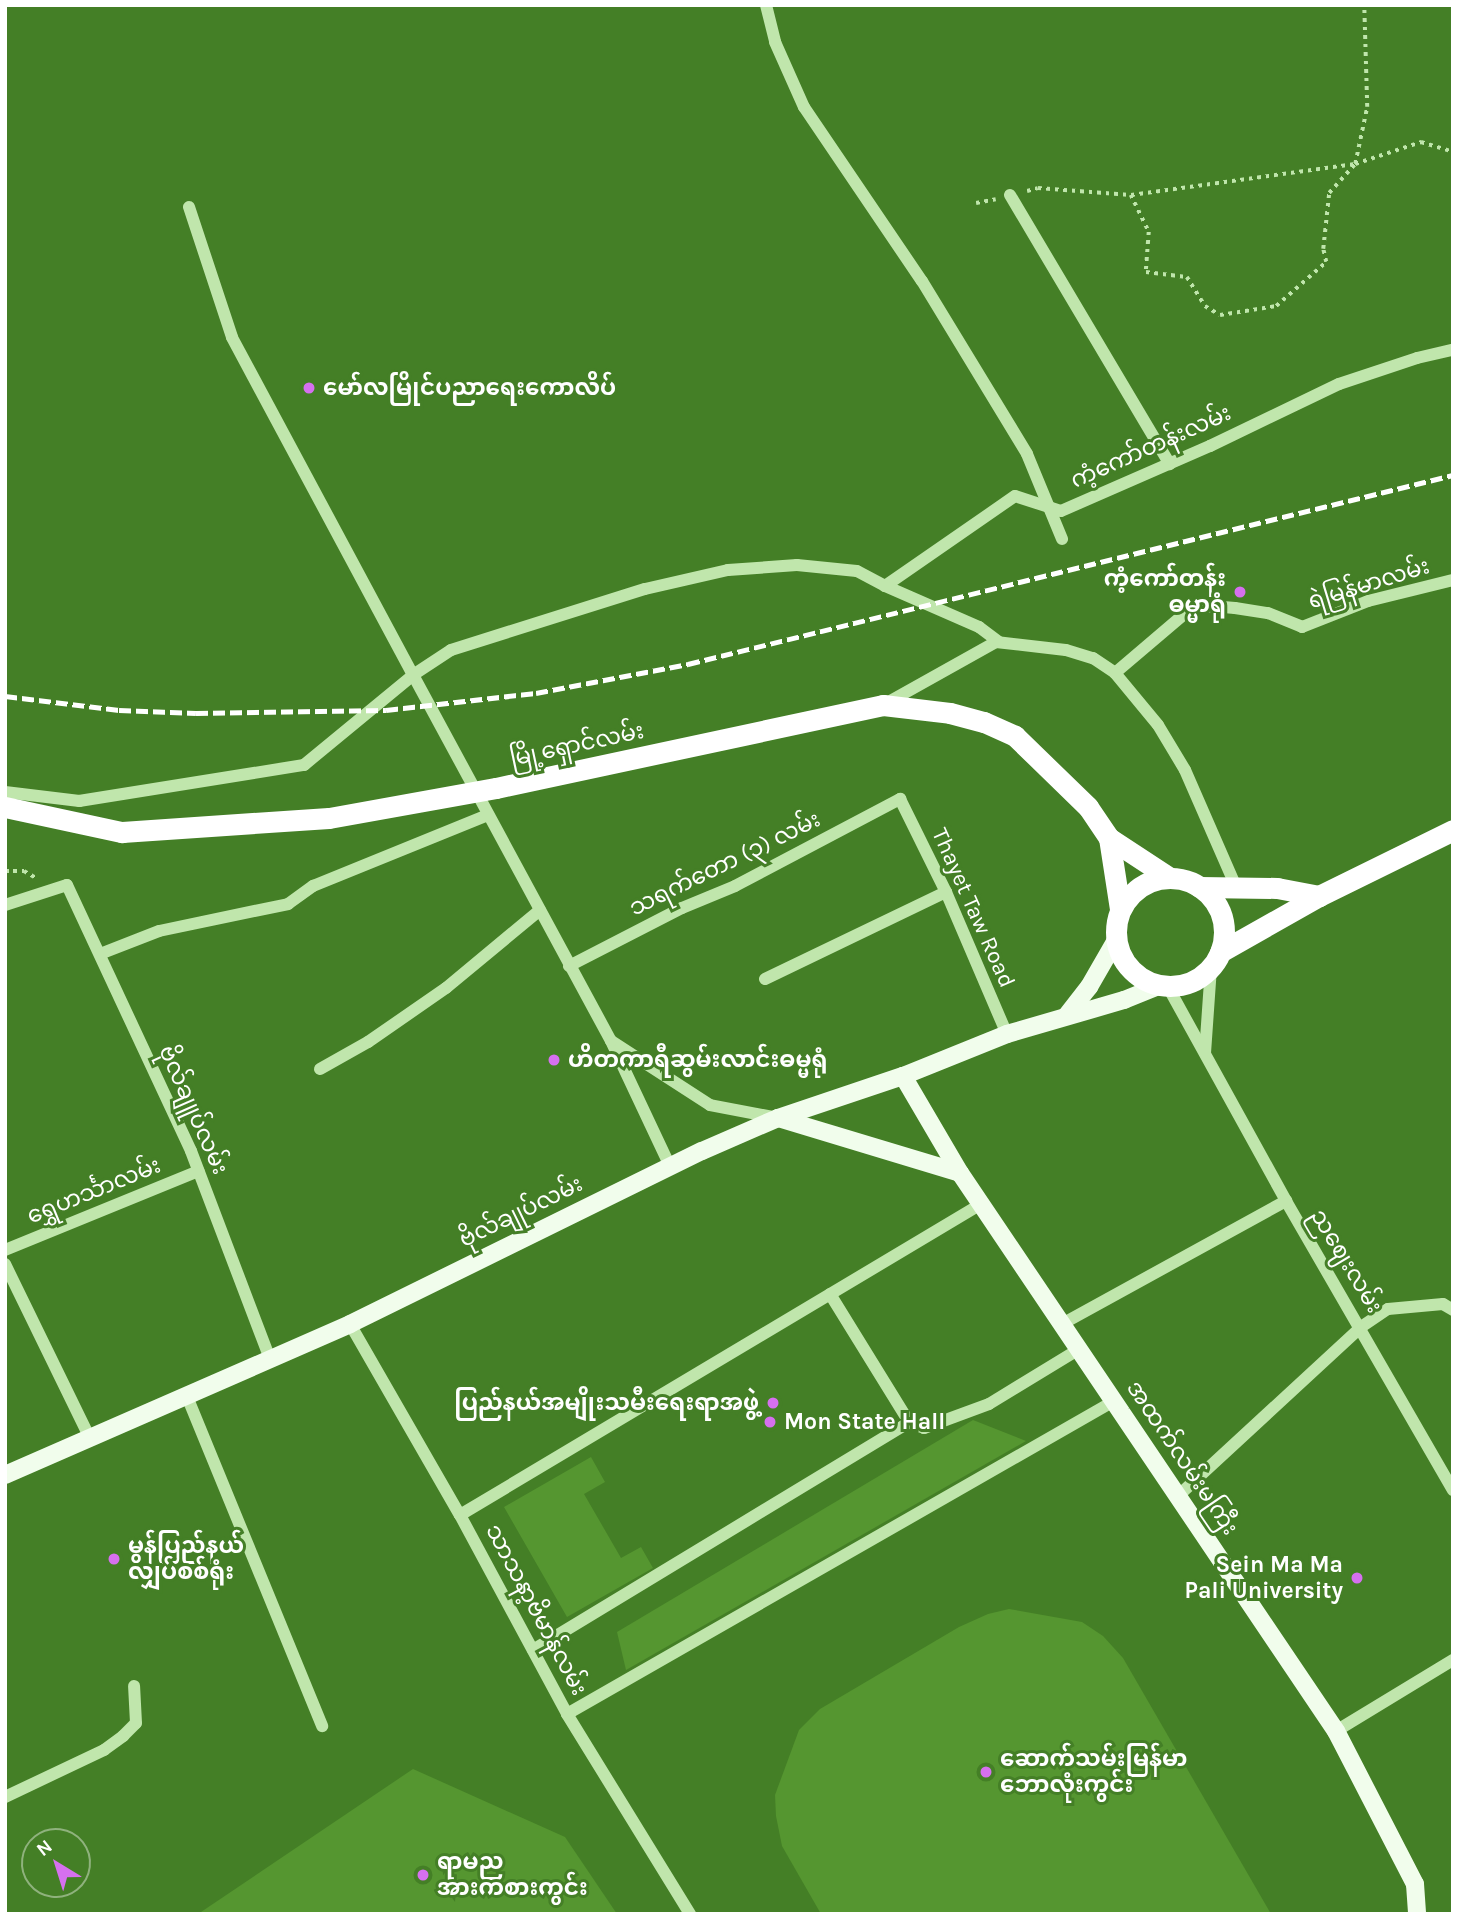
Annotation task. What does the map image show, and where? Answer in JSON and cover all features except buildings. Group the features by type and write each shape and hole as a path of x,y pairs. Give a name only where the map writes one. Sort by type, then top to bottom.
{"highway":[{"name":"မြို့ရှောင်လမ်း","path":"5,807 122,832 330,818 496,788 883,705 950,713 984,722 1015,736 1088,807 1110,838 1170,878"},
{"path":"1319,896 1277,888 1199,887 1170,878 1141,887 1121,909 1116,940 1120,956 1130,970 1143,980 1163,986 1192,982 1215,960 1319,896 1453,830"},
{"name":"မြို့ရှောင်လမ်း","path":"1110,838 1121,909"},
{"path":"1199,887 1213,899 1222,916 1224,934 1215,960"}],"main road":[{"path":"1067,1015 1089,988 1116,940"},
{"name":"ဗိုလ်ချုပ်လမ်း","path":"5,1475 269,1356 350,1324 670,1166 778,1118 903,1076 1007,1034 1163,986"},
{"name":"အထက်လမ်းမကြီး","path":"903,1076 981,1205 1336,1731 1415,1884 1417,1914"},
{"path":"778,1118 960,1173"}],"street":[{"path":"766,5 775,42 804,107 922,281 1027,454 1062,539"},
{"path":"1010,195 1170,464"},
{"path":"190,207 232,337 611,1041 670,1166"},
{"name":"ကံ့ကော်တန်းလမ်း","path":"885,586 1015,496 1062,511 1170,464 1339,384 1417,358 1453,350"},
{"path":"5,792 79,801 304,765 413,675 451,650 645,589 728,570 797,565 857,571 979,627 999,642 1066,650 1093,659 1115,673 1158,725 1185,770 1236,887"},
{"name":"ရဲမြန်မာလမ်း","path":"1115,673 1189,610 1235,608 1268,613 1302,626 1368,601 1453,580"},
{"path":"883,705 999,642"},
{"name":"Thayet Taw Road","path":"900,799 946,892 1007,1034"},
{"name":"သရက်တော (၃) လမ်း","path":"569,966 681,908 735,886 900,799"},
{"path":"100,954 159,931 288,904 313,886 488,815"},
{"name":"ဗိုလ်ချူပ်လမ်း","path":"48,891 67,885 100,954 199,1171 269,1356"},
{"path":"5,905 48,891"},
{"path":"765,979 946,892"},
{"path":"320,1069 368,1042 446,988 540,910"},
{"path":"1205,1053 1215,960"},
{"name":"ညဈေးလမ်း","path":"1163,986 1205,1053 1286,1200 1453,1490"},
{"path":"611,1041 710,1105 778,1118"},
{"name":"ရွှေဟင်္သာလမ်း","path":"5,1250 199,1171"},
{"path":"1062,1324 1286,1200"},
{"path":"460,1515 981,1205"},
{"path":"5,1264 90,1438"},
{"path":"831,1294 909,1422 925,1428 989,1404 1079,1349"},
{"path":"1178,1496 1361,1327 1388,1309 1443,1304 1453,1310"},
{"name":"သာသနာ့ဗိမာန်လမ်း","path":"350,1324 460,1515 567,1714 690,1914"},
{"path":"187,1394 322,1726"},
{"path":"567,1714 1114,1401"},
{"path":"533,1650 909,1422"},
{"path":"1336,1731 1453,1660"},
{"path":"5,1797 104,1750 123,1737 136,1723 134,1686"}],"path":[{"path":"1131,195 1149,232 1146,272 1187,277 1205,306 1220,315 1276,306 1326,262 1322,249 1329,193 1355,164 1367,107 1364,5"},
{"path":"976,203 1038,188 1131,195 1355,164 1421,142 1453,152"},
{"path":"5,871 24,870 40,880 48,891"}],"green space":[{"path":"973,1420 1026,1441 626,1670 617,1632"},
{"path":"591,1457 605,1482 584,1494 621,1558 641,1547 653,1568 567,1617 504,1507"},
{"name":"ဆောက်သမ်းမြန်မာ ဘောလုံးကွင်း","path":"1009,1609 1082,1622 1103,1636 1123,1658 1271,1914 821,1914 782,1846 776,1816 775,1795 799,1730 820,1709 959,1627 988,1614"},
{"name":"ရာမည အားကစားကွင်း","path":"413,1769 565,1837 617,1914 198,1914"}],"railway":[{"path":"5,696 119,710 196,713 386,710 536,693 688,664 1453,475"}],"place":[{"name":"မော်လမြိုင်ပညာရေးကောလိပ်","path":"309,388"},
{"name":"ကံ့ကော်တန်း ဓမ္မာရုံ","path":"1240,592"},
{"name":"ဟိတကာရီဆွမ်းလာင်းဓမ္မရုံ","path":"554,1060"},
{"name":"ပြည်နယ်အမျိုးသမီးရေးရာအဖွဲ့","path":"773,1403"},
{"name":"Mon State Hall","path":"770,1422"},
{"name":"မွန်ပြည်နယ် လျှပ်စစ်ရုံး","path":"114,1559"},
{"name":"Sein Ma Ma Pali University","path":"1357,1578"},
{"name":"ဆောက်သမ်းမြန်မာ ဘောလုံးကွင်း","path":"986,1772"},
{"name":"ရာမည အားကစားကွင်း","path":"423,1875"}]}
